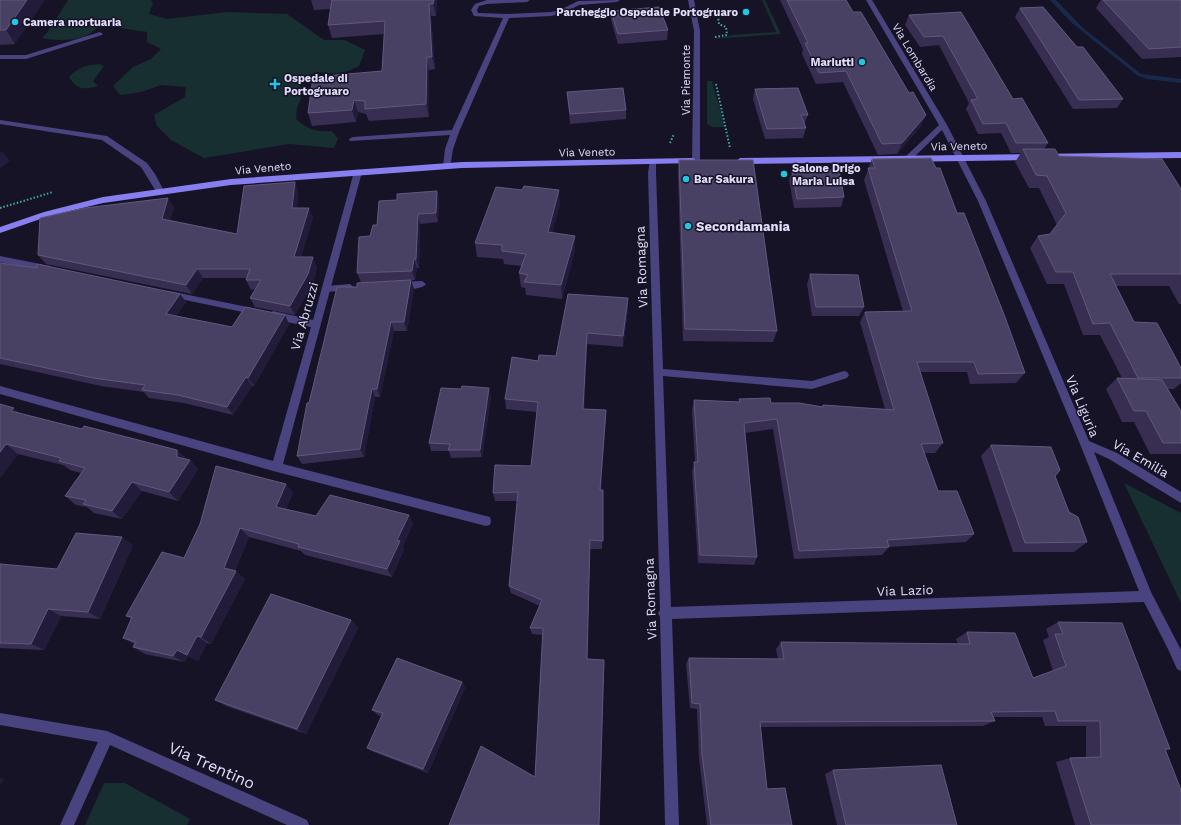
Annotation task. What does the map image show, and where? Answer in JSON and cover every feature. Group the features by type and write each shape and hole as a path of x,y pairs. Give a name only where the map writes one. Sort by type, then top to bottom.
{"main road":[{"name":"Via Veneto","path":"733,161 1181,155"},
{"name":"Via Veneto","path":"0,230 47,214 103,200 231,182 447,166 700,161"}],"street":[{"path":"527,0 487,2 477,5 474,10 476,15 507,16 562,12 578,3 617,0"},
{"name":"Via Piemonte","path":"691,0 697,31 700,161"},
{"name":"Via Lombardia","path":"869,0 943,125 960,157"},
{"path":"447,166 448,149 507,16"},
{"path":"0,57 26,57 100,34"},
{"path":"0,122 104,138 144,165 151,174 160,191"},
{"path":"908,158 943,125"},
{"path":"353,139 455,132"},
{"name":"Via Liguria","path":"960,157 985,208 1085,444 1147,596 1173,645 1181,665"},
{"name":"Via Romagna","path":"653,162 652,173 664,613 672,825"},
{"name":"Via Abruzzi","path":"277,467 358,172"},
{"path":"0,259 62,272"},
{"path":"390,285 422,284"},
{"path":"326,289 359,287"},
{"path":"162,292 316,324"},
{"path":"658,372 812,385 844,374"},
{"path":"0,390 277,467 486,521"},
{"name":"Via Emilia","path":"1085,444 1113,456 1181,498"},
{"name":"Via Lazio","path":"664,613 1147,596"},
{"name":"Via Trentino","path":"0,720 107,737 302,825"},
{"path":"67,825 107,737"}],"path":[{"path":"712,38 728,35 726,27 719,24 718,17"},
{"path":"716,83 733,161"}],"green space":[{"path":"68,0 151,0 153,3 149,14 167,19 228,12 287,14 324,40 345,40 365,50 359,66 341,73 314,73 305,79 300,85 301,98 297,108 296,119 313,130 332,131 338,139 334,148 289,144 204,158 171,140 157,126 154,115 185,97 186,87 161,85 141,92 120,95 113,86 133,67 151,59 161,49 147,42 147,32 120,28 111,22 101,25 89,34 79,38 53,40 42,38 47,33"},
{"path":"762,0 765,0 781,34 713,39 732,35 776,32"},
{"path":"99,64 104,66 93,81 98,86 81,88 78,87 69,77 83,67"},
{"path":"707,81 712,81 725,127 712,127 707,124"},
{"path":"1124,483 1181,513 1181,603"},
{"path":"104,783 125,783 190,819 187,825 85,825"}],"water":[{"path":"1050,0 1056,0 1083,28 1141,74 1181,79 1181,83 1147,79 1137,75 1072,23"}],"building":[{"path":"0,0 27,0 6,30 0,30"},
{"path":"332,0 434,0 433,4 429,4 432,57 427,57 426,104 365,109 365,101 354,100 352,110 308,113 313,77 382,71 385,21 328,25"},
{"path":"787,0 846,0 853,12 861,12 909,93 913,92 926,115 902,143 882,144 846,71 819,73 805,43 808,43"},
{"path":"1103,0 1181,0 1181,47 1149,49"},
{"path":"659,7 668,30 618,34 611,11"},
{"path":"1043,7 1077,47 1083,47 1123,99 1079,100 1020,8"},
{"path":"961,12 1013,99 1022,98 1048,143 1016,143 1006,123 983,124 971,100 978,99 943,36 924,37 909,15"},
{"path":"623,88 626,110 570,114 567,92"},
{"path":"798,88 808,115 801,115 806,128 767,129 755,89"},
{"path":"1023,149 1055,149 1059,156 1162,159 1181,189 1181,274 1110,274 1134,322 1157,323 1181,368 1181,378 1138,378 1110,323 1093,324 1073,272 1056,272 1038,236 1050,234 1066,213 1047,176 1036,175"},
{"path":"931,158 936,168 940,168 957,213 964,213 1005,317 1025,373 978,374 974,362 917,362 943,443 921,444 938,491 957,491 974,534 887,540 889,547 799,551 777,419 744,423 757,557 700,555 694,462 698,462 694,400 740,402 739,399 770,398 771,403 799,403 823,407 823,405 894,410 865,312 912,311 868,168 875,168 872,159"},
{"path":"679,160 753,160 777,331 685,329"},
{"path":"839,170 844,197 797,199 792,171"},
{"path":"295,182 292,208 309,208 294,257 313,257 308,274 290,306 250,298 261,280 246,280 250,269 197,269 186,285 38,255 40,218 85,208 168,198 162,219 237,234 244,186"},
{"path":"524,186 559,190 548,232 575,236 561,285 524,282 528,275 519,273 526,254 502,251 502,245 475,243 496,187 522,190"},
{"path":"437,191 436,213 418,214 416,259 414,259 412,271 357,273 359,237 370,236 373,225 377,225 379,201 397,200 397,194"},
{"path":"0,263 37,268 37,264 180,294 166,314 232,327 245,307 285,315 248,378 246,377 227,407 178,395 142,390 145,385 93,378 0,358"},
{"path":"810,274 858,275 864,307 816,307"},
{"path":"411,280 404,322 391,322 377,389 372,389 360,449 297,456 307,403 309,403 337,287 357,287 357,283"},
{"path":"568,294 628,298 623,336 587,333 583,409 606,410 600,490 603,490 603,541 590,540 587,659 604,660 599,825 449,825 481,746 535,777 543,628 530,628 542,600 509,586 518,492 493,493 495,465 531,466 538,402 505,399 512,357 538,361 539,355 556,356"},
{"path":"1117,378 1162,380 1181,411 1181,443 1163,443 1146,411 1134,411"},
{"path":"462,386 489,388 480,450 448,450 450,444 429,443 441,388 461,389"},
{"path":"0,404 14,408 11,411 82,429 84,426 177,450 177,457 190,460 169,492 132,482 112,511 83,504 86,500 65,496 85,468 59,461 61,458 6,444 0,452"},
{"path":"991,445 1051,447 1060,470 1055,476 1069,512 1078,517 1087,542 1025,543"},
{"path":"216,466 286,484 276,507 316,516 330,495 409,515 397,540 400,541 387,569 298,547 299,544 240,528 224,568 236,571 201,637 197,636 187,655 177,650 173,656 133,647 136,642 123,638 132,617 126,616 162,552 184,558 200,524"},
{"path":"76,533 122,537 88,612 48,609 31,644 0,643 0,564 57,569"},
{"path":"271,594 351,620 297,729 215,700"},
{"path":"1058,622 1122,623 1170,749 1165,749 1181,790 1181,825 1091,825 1070,758 1101,757 1100,721 1058,721 1055,711 991,712 995,721 760,722 767,789 785,788 792,825 711,825 702,754 700,704 692,703 689,658 784,659 781,642 970,644 967,632 1015,633 1033,678 1066,666 1055,634 1063,634"},
{"path":"397,658 462,682 423,769 367,748 383,713 372,710"},
{"path":"941,765 957,825 846,825 833,770"}],"place":[{"name":"Parcheggio Ospedale Portogruaro","path":"746,12"},
{"name":"Camera mortuaria","path":"15,22"},
{"name":"Mariutti","path":"862,62"},
{"name":"Ospedale di Portogruaro","path":"275,84"},
{"name":"Salone Drigo Maria Luisa","path":"784,174"},
{"name":"Bar Sakura","path":"686,179"},
{"name":"Secondamania","path":"688,226"}]}
